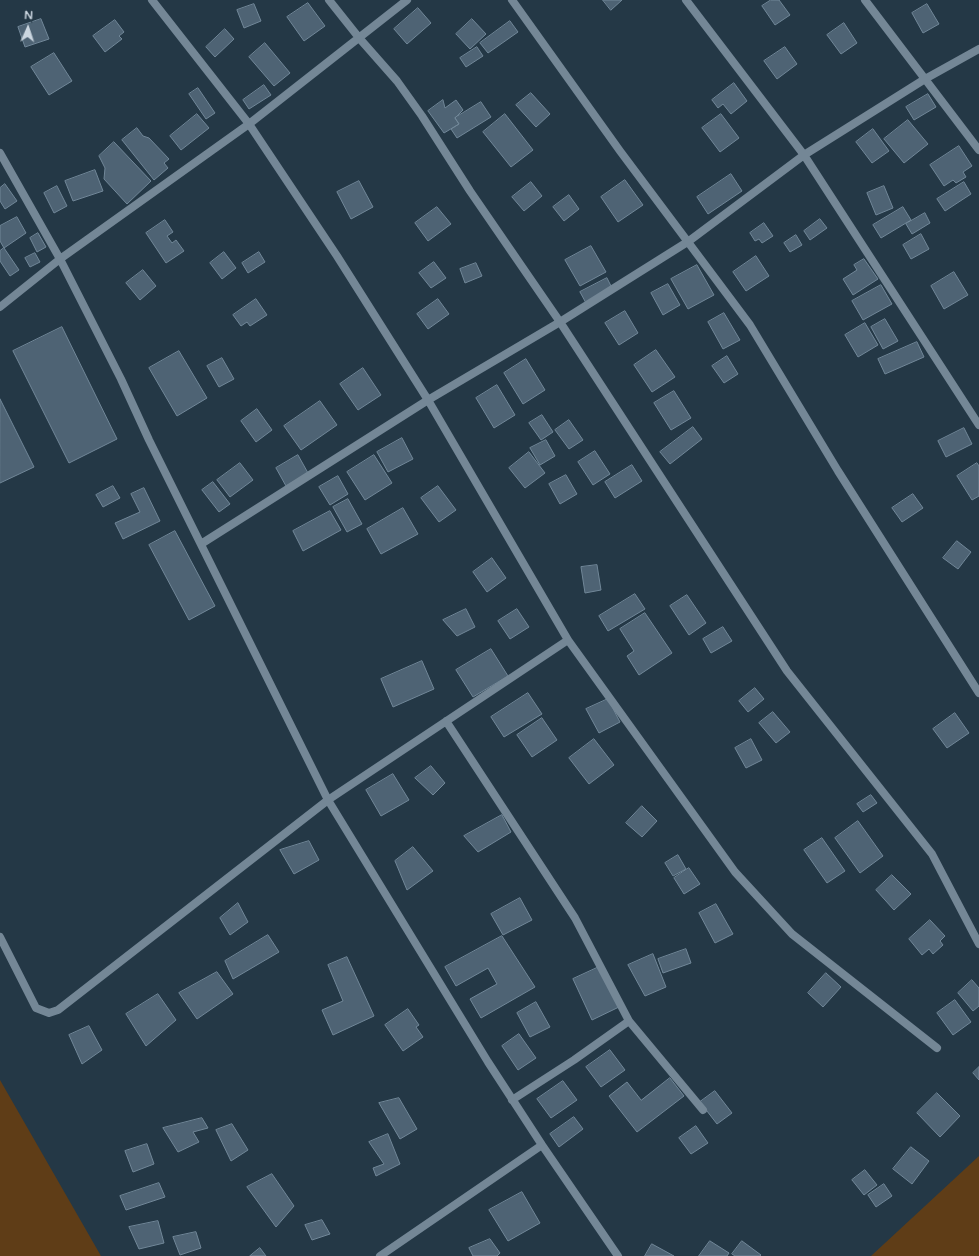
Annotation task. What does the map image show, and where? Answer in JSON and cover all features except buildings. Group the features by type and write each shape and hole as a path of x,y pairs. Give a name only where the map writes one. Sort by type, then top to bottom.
{"street":[{"path":"152,0 249,124 337,256 428,400 568,640 735,872 792,934 937,1048"},
{"path":"329,0 360,39 397,81 417,110 470,191 560,322 787,672 932,854 979,944"},
{"path":"0,307 60,259 249,124 360,39 407,0"},
{"path":"512,0 626,159 750,325 838,471 979,693"},
{"path":"686,0 804,155 979,425"},
{"path":"865,0 979,150"},
{"path":"201,544 428,400 560,322 689,242 804,155 925,79 979,49"},
{"path":"0,153 60,259 121,379 149,440 328,800 512,1100 618,1256"},
{"path":"0,938 36,1008 49,1013 58,1010 328,800 568,640"},
{"path":"446,721 575,918 629,1021 703,1110"},
{"path":"512,1100 574,1060 629,1021"},
{"path":"380,1256 542,1145"}],"shaded area":[{"path":"0,1080 101,1256 0,1256"},
{"path":"979,1156 979,1256 871,1256"}]}
